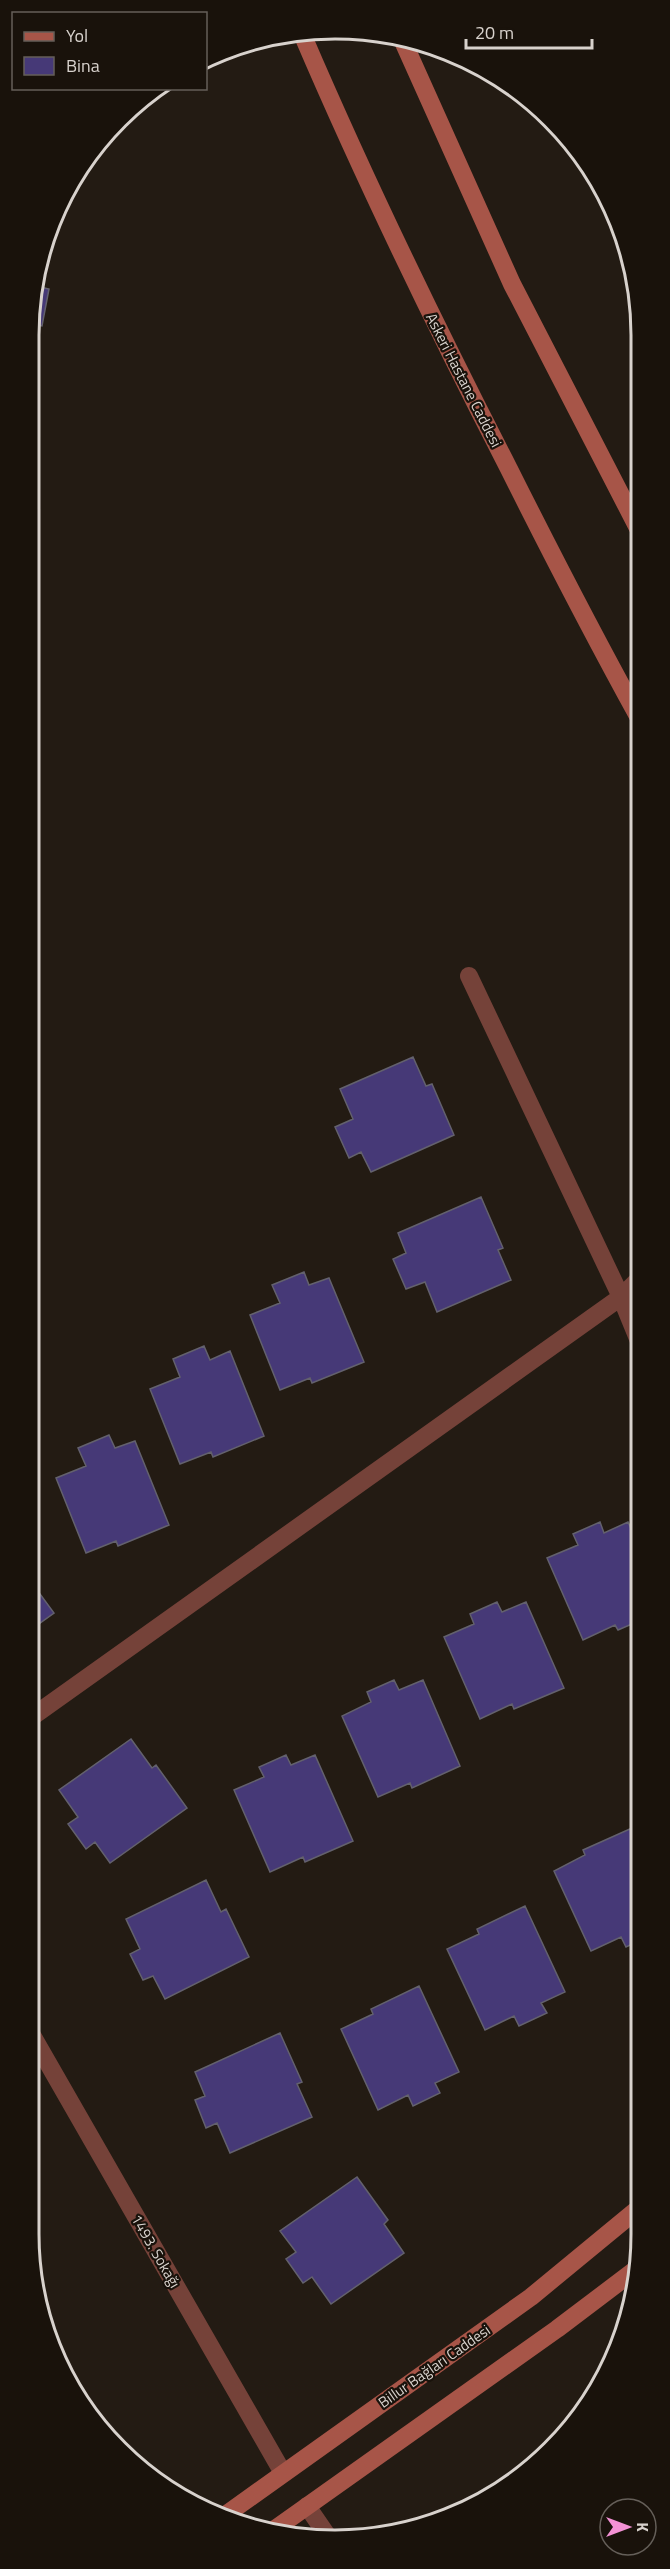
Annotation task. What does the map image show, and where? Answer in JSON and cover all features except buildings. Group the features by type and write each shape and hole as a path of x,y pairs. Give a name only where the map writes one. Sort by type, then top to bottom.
{"street":[{"name":"Askeri Hastane Caddesi","path":"305,41 445,344 597,643 631,704"},
{"path":"406,48 512,284 631,515"},
{"path":"469,976 631,1321"},
{"path":"39,1712 621,1297 631,1287"},
{"name":"1493. Sokağı","path":"39,2047 283,2473"},
{"name":"Billur Bağları Caddesi","path":"231,2511 531,2297 631,2215"},
{"path":"281,2525 557,2329 628,2276"},
{"path":"308,2506 323,2529"}]}
